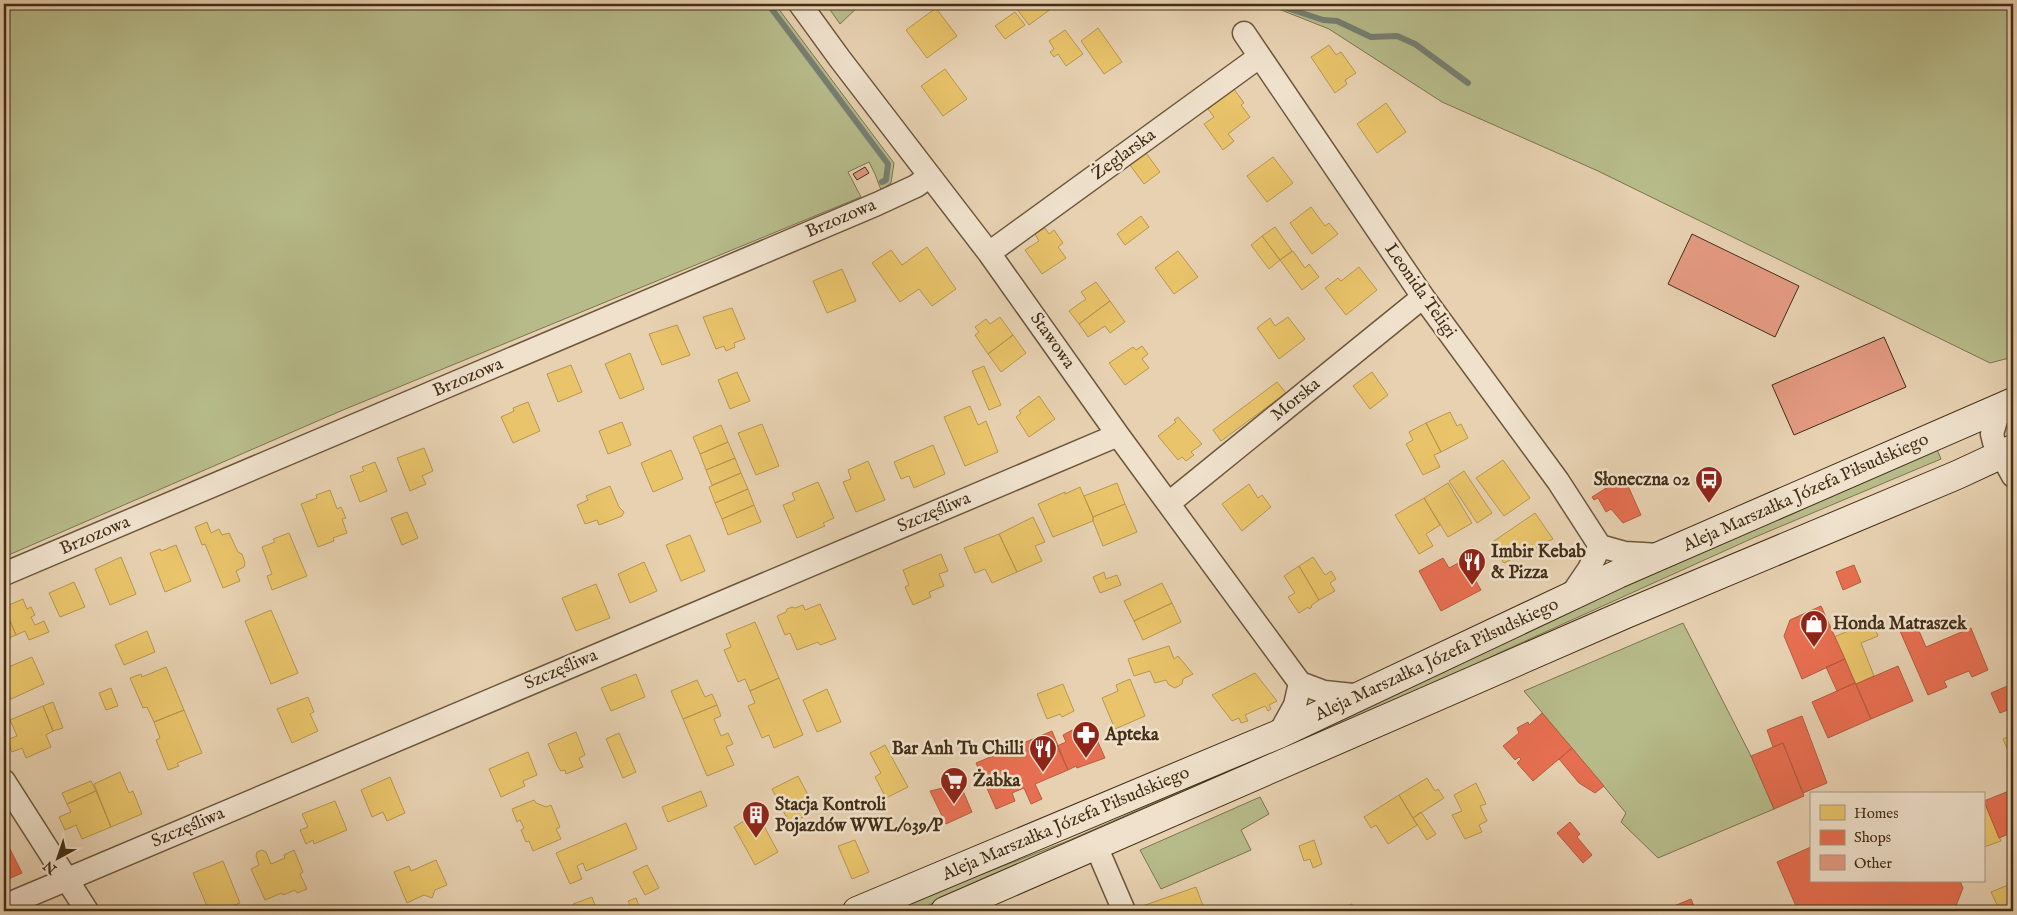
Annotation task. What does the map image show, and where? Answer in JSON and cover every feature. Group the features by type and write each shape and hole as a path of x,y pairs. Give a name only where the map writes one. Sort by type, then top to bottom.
{"main road":[{"name":"Aleja Marszałka Józefa Piłsudskiego","path":"857,911 1279,734 1662,555 2009,408"},
{"name":"Aleja Marszałka Józefa Piłsudskiego","path":"945,911 1626,614 2009,460"}],"street":[{"name":"Stawowa","path":"800,4 989,252 1118,435 1300,683"},
{"name":"Leonida Teligi","path":"1244,33 1423,298 1558,480 1600,546"},
{"name":"Żeglarska","path":"989,252 1259,57"},
{"name":"Brzozowa","path":"4,574 877,204 916,186 930,176"},
{"name":"Morska","path":"1169,503 1423,298"},
{"path":"2009,408 1992,434 1994,442 2009,460"},
{"name":"Szczęśliwa","path":"4,906 1118,435"},
{"path":"1570,597 1589,569 1600,546 1624,553 1662,555"},
{"path":"1279,734 1295,705 1300,683 1324,692 1363,696"},
{"path":"4,781 86,911"},
{"path":"1096,846 1124,911"}],"green space":[{"path":"4,4 775,4 894,163 891,183 881,190 869,162 848,172 861,197 343,410 4,557"},
{"path":"826,4 861,4 840,24"},
{"path":"1266,4 2012,4 2013,357 1990,363 1598,171 1442,102 1329,29"},
{"path":"1936,447 1941,459 1753,538 1501,652 1325,736 915,911 887,911 1065,842 1333,725 1694,553"},
{"path":"1683,623 1751,756 1774,809 1658,858 1621,822 1626,813 1524,691"},
{"path":"1260,797 1269,814 1241,830 1251,850 1161,889 1140,850"}],"building: Homes":[{"path":"1021,4 1056,5 1029,25 1016,8"},
{"path":"936,8 957,36 927,58 906,30"},
{"path":"1015,12 1025,25 1005,39 995,26"},
{"path":"1098,28 1122,62 1104,74 1081,41"},
{"path":"1065,30 1083,54 1066,66 1058,54 1054,57 1050,52 1054,49 1049,41"},
{"path":"1329,45 1336,55 1341,52 1356,73 1345,80 1347,84 1335,93 1311,57"},
{"path":"945,69 967,99 943,116 921,86"},
{"path":"1234,89 1244,103 1241,105 1250,117 1228,134 1234,141 1223,150 1204,124 1214,117 1208,109"},
{"path":"1386,103 1406,132 1377,153 1357,124"},
{"path":"1146,153 1160,172 1144,184 1130,165"},
{"path":"1273,157 1293,183 1267,202 1247,176"},
{"path":"1311,207 1325,226 1329,223 1338,234 1312,254 1290,223"},
{"path":"1141,216 1149,227 1125,245 1117,234"},
{"path":"1275,227 1292,251 1280,260 1262,236"},
{"path":"1045,228 1049,234 1054,230 1063,243 1058,247 1066,258 1042,274 1025,250 1039,241 1035,234"},
{"path":"1262,236 1280,260 1269,269 1251,245"},
{"path":"927,247 956,289 932,306 919,289 900,302 872,263 891,250 902,265"},
{"path":"1178,251 1198,277 1174,294 1155,268"},
{"path":"1293,251 1305,268 1309,264 1319,277 1302,290 1280,260"},
{"path":"1359,267 1377,290 1346,315 1325,288 1338,278 1341,281"},
{"path":"842,269 856,301 827,313 813,281"},
{"path":"1096,282 1110,301 1079,324 1069,311 1086,299 1081,292"},
{"path":"1110,301 1125,322 1110,333 1105,326 1088,337 1079,324"},
{"path":"732,308 745,339 734,343 735,347 726,351 724,346 716,349 703,317"},
{"path":"1000,317 1013,335 988,354 975,335 979,332 975,327 986,319 990,324"},
{"path":"1288,317 1305,339 1279,359 1257,328 1270,318 1275,326"},
{"path":"677,325 690,355 662,365 649,334"},
{"path":"1013,335 1026,353 1001,372 988,354"},
{"path":"1142,346 1148,354 1142,359 1149,368 1125,385 1109,363 1133,347 1136,350"},
{"path":"630,353 644,389 620,399 605,364"},
{"path":"571,365 582,392 558,402 547,374"},
{"path":"984,366 1001,405 989,410 972,371"},
{"path":"737,372 750,401 730,409 718,380"},
{"path":"1372,372 1388,395 1370,409 1353,386"},
{"path":"1277,382 1286,393 1221,441 1213,430"},
{"path":"1039,396 1055,419 1029,437 1016,417 1021,413 1019,411"},
{"path":"528,402 540,431 513,443 501,417 514,411 513,408"},
{"path":"970,406 978,425 986,421 998,452 965,466 944,417"},
{"path":"1450,412 1457,426 1461,424 1468,438 1441,452 1426,423"},
{"path":"1178,417 1202,444 1191,452 1194,455 1186,461 1182,457 1178,460 1158,436 1176,422 1174,420"},
{"path":"622,422 631,445 608,454 599,431"},
{"path":"1426,423 1441,452 1434,455 1440,467 1423,475 1406,444 1413,440 1409,432"},
{"path":"762,424 779,466 756,475 738,433"},
{"path":"721,425 728,442 700,454 693,437"},
{"path":"728,442 735,458 706,470 700,454"},
{"path":"933,445 945,474 914,488 909,476 901,479 894,462"},
{"path":"424,448 433,471 422,476 426,484 410,491 397,458"},
{"path":"671,450 683,479 653,492 641,463"},
{"path":"735,458 741,473 712,485 706,470"},
{"path":"1503,460 1530,498 1504,516 1476,478"},
{"path":"868,461 885,500 856,512 843,482 851,479 848,470"},
{"path":"375,462 387,491 360,502 350,476 364,471 362,467"},
{"path":"1464,471 1492,513 1477,523 1449,481"},
{"path":"741,473 748,489 715,503 709,487"},
{"path":"818,482 834,518 823,523 825,526 797,538 783,505 795,500 792,493"},
{"path":"1117,483 1125,504 1093,517 1084,496"},
{"path":"1448,483 1472,523 1448,537 1424,498"},
{"path":"1249,484 1258,498 1262,495 1271,507 1242,531 1222,504"},
{"path":"610,486 619,507 624,512 622,516 599,525 597,520 585,524 577,505 588,500 586,496"},
{"path":"1080,487 1093,521 1053,537 1038,504"},
{"path":"748,489 754,505 722,519 715,503"},
{"path":"330,490 337,509 341,507 346,518 342,519 347,533 333,538 334,541 318,547 301,504 317,498 316,495"},
{"path":"1424,498 1440,525 1426,534 1433,546 1419,554 1395,515"},
{"path":"1125,504 1137,532 1103,546 1093,517"},
{"path":"754,505 761,522 728,535 722,519"},
{"path":"407,512 418,538 402,545 391,518"},
{"path":"1535,513 1553,539 1504,563 1491,543"},
{"path":"1033,517 1045,542 1035,546 1042,561 1017,572 999,534"},
{"path":"207,522 211,533 219,529 222,535 229,533 238,552 242,554 245,563 244,567 236,571 240,581 223,588 205,544 202,545 195,527"},
{"path":"289,533 307,576 272,590 267,576 272,574 262,547 275,542 273,539"},
{"path":"999,534 1017,572 992,583 985,569 975,573 964,548"},
{"path":"690,535 705,571 681,581 666,545"},
{"path":"176,545 191,581 165,592 150,553"},
{"path":"941,554 948,571 939,574 944,586 929,592 931,597 913,605 905,587 909,585 903,570"},
{"path":"121,557 136,594 110,605 95,569"},
{"path":"1313,557 1325,575 1331,571 1336,579 1330,583 1335,591 1319,600 1299,566"},
{"path":"644,562 657,591 630,603 618,574"},
{"path":"1299,566 1319,600 1309,609 1308,607 1299,613 1288,597 1295,593 1284,576"},
{"path":"1104,572 1106,579 1117,575 1121,585 1100,593 1093,577"},
{"path":"74,582 85,607 60,617 49,593"},
{"path":"1162,583 1172,603 1134,621 1124,601"},
{"path":"596,584 610,618 576,631 562,598"},
{"path":"23,599 27,609 31,607 35,615 31,617 35,625 44,621 49,632 29,640 25,631 16,635 4,607"},
{"path":"1172,603 1181,622 1143,640 1134,621"},
{"path":"820,604 836,639 820,645 818,642 797,650 790,633 785,635 777,616 792,607 795,608 803,605 805,610"},
{"path":"4,607 16,635 4,640"},
{"path":"271,610 298,673 271,684 245,621"},
{"path":"1872,621 1878,636 1861,643 1874,676 1856,684 1834,637"},
{"path":"755,622 779,678 750,691 745,679 738,682 724,650 731,647 726,634"},
{"path":"147,631 155,652 124,665 115,645"},
{"path":"1169,646 1174,659 1178,656 1193,674 1183,679 1182,684 1175,688 1169,685 1166,680 1155,683 1150,671 1134,676 1128,659"},
{"path":"32,657 44,684 11,699 5,684 7,683 4,669"},
{"path":"166,667 184,710 154,722 147,707 143,708 130,678 141,674 142,677"},
{"path":"1255,673 1277,701 1269,705 1271,709 1268,711 1265,706 1245,715 1248,721 1241,723 1239,718 1232,721 1212,695"},
{"path":"636,674 645,697 611,711 601,688"},
{"path":"779,678 803,735 774,748 769,735 762,738 748,706 755,703 750,691"},
{"path":"1130,679 1145,716 1115,729 1102,698 1118,691 1116,685"},
{"path":"697,680 705,697 712,694 717,705 683,719 671,691"},
{"path":"1063,684 1074,711 1062,717 1060,714 1047,719 1037,694"},
{"path":"111,688 118,706 106,710 99,693"},
{"path":"827,689 841,722 817,732 803,700"},
{"path":"308,697 314,712 310,714 318,731 292,743 277,709"},
{"path":"53,702 63,728 53,731 43,706"},
{"path":"717,705 721,716 714,719 721,736 728,733 733,744 726,747 734,765 707,776 683,719"},
{"path":"43,706 53,731 46,735 51,747 26,758 22,748 12,752 7,740 17,736 10,720"},
{"path":"184,710 202,753 177,763 179,766 168,770 156,740 160,738 154,722"},
{"path":"576,732 585,755 579,758 583,767 566,774 565,770 561,771 558,767 548,744"},
{"path":"619,733 636,772 623,778 606,739"},
{"path":"2013,735 2013,762 2003,739"},
{"path":"885,745 908,787 886,798 875,777 881,773 870,753"},
{"path":"528,752 537,775 523,781 525,786 501,797 489,769"},
{"path":"120,772 129,793 133,791 142,814 111,827 94,784"},
{"path":"798,776 816,810 790,824 772,789"},
{"path":"390,777 405,813 387,821 383,812 372,817 361,790"},
{"path":"1427,778 1435,791 1438,789 1444,798 1413,818 1399,795"},
{"path":"91,781 96,791 67,804 62,793"},
{"path":"1476,783 1486,804 1480,806 1487,821 1479,825 1482,832 1465,839 1452,815 1462,811 1454,795"},
{"path":"96,791 111,827 82,839 76,825 65,830 59,817 71,812 67,804"},
{"path":"701,791 707,806 668,822 662,807"},
{"path":"1399,795 1417,825 1388,844 1376,825 1371,828 1364,817"},
{"path":"534,800 536,803 546,807 551,805 560,827 556,829 561,839 533,851 529,841 526,842 521,830 524,828 520,820 517,822 512,809"},
{"path":"335,801 347,830 314,844 313,840 306,844 300,830 308,827 302,814"},
{"path":"1984,801 2001,841 1984,847"},
{"path":"1421,812 1436,834 1427,840 1413,818"},
{"name":"Stacja Kontroli Pojazdów WWL/039/P","path":"757,813 778,852 755,865 734,827"},
{"path":"626,823 637,849 586,871 583,863 577,866 582,879 570,884 556,853"},
{"path":"855,840 869,872 852,879 838,846"},
{"path":"1314,840 1322,864 1313,868 1310,859 1304,861 1299,846"},
{"path":"262,850 266,852 271,864 285,858 284,855 294,850 303,872 300,874 307,889 297,893 295,890 283,895 282,893 265,900 251,869 259,865 256,856 257,852"},
{"path":"436,860 447,885 435,890 432,898 424,895 407,903 394,872 409,866 411,871"},
{"path":"223,861 240,903 219,911 209,911 193,873"},
{"path":"647,865 659,888 645,895 633,872"},
{"path":"2013,883 2013,911 2000,911 1991,892"},
{"path":"1196,887 1205,911 1138,911 1137,908"},
{"path":"592,897 597,911 576,911 573,904"},
{"path":"636,898 641,911 620,911 631,907 628,901"},
{"path":"1352,904 1355,911 1331,911"},
{"path":"173,906 175,911 160,911"},
{"path":"1091,907 1093,911 1079,911"}],"building: Shops":[{"path":"1624,477 1641,515 1623,523 1611,509 1606,512 1598,498 1594,500 1592,497"},
{"path":"1443,558 1449,568 1464,560 1481,590 1441,611 1419,571"},
{"path":"1854,565 1861,582 1843,590 1836,572"},
{"name":"Honda Matraszek","path":"1821,606 1845,659 1802,679 1784,636 1790,620"},
{"path":"1916,624 1926,647 1971,628 1988,670 1972,677 1969,671 1944,681 1947,687 1928,695 1900,631"},
{"path":"1845,659 1855,683 1837,691 1826,667"},
{"path":"1898,666 1913,701 1871,719 1856,684"},
{"path":"2013,670 2013,708 2000,713 1991,693 2012,684 2007,673"},
{"path":"1855,683 1871,719 1828,738 1812,702"},
{"path":"1542,713 1572,748 1533,781 1517,763 1521,759 1519,757 1515,760 1503,746 1519,733 1517,728 1528,722 1529,725"},
{"path":"1802,716 1827,783 1803,793 1783,743 1773,747 1767,730"},
{"path":"1084,724 1085,726 1090,724 1105,758 1068,770 1057,746 1066,742 1063,735"},
{"path":"1052,731 1068,770 1035,784 1042,799 1031,804 1024,788 1012,793 1015,801 996,809 976,763"},
{"path":"1783,743 1804,796 1774,809 1751,756"},
{"path":"1572,748 1604,786 1595,793 1579,783 1559,759"},
{"path":"960,784 972,812 946,824 930,791"},
{"path":"2013,786 2013,832 1999,838 1984,801 2009,791 2008,788"},
{"path":"1570,822 1580,834 1577,837 1592,855 1583,863 1557,833"},
{"path":"9,847 22,873 4,881 4,849"},
{"path":"1810,847 1810,882 1960,882 1963,888 1954,911 1798,911 1777,862"},
{"path":"1691,899 1696,911 1662,911"}],"building: Other":[{"path":"865,167 869,173 857,180 853,174"},
{"path":"1692,234 1799,286 1775,337 1668,284"},
{"path":"1884,337 1906,387 1794,435 1772,385"}],"waterway":[{"path":"768,4 888,164 886,180 882,182"},
{"path":"1275,4 1323,20 1337,21 1371,37 1397,36 1415,44 1468,83"}],"place":[{"name":"Słoneczna 02","path":"1709,504"},
{"name":"Imbir Kebab & Pizza","path":"1472,586"},
{"name":"Honda Matraszek","path":"1814,648"},
{"name":"Apteka","path":"1086,759"},
{"name":"Bar Anh Tu Chilli","path":"1043,773"},
{"name":"Żabka","path":"954,805"},
{"name":"Stacja Kontroli Pojazdów WWL/039/P","path":"756,839"}]}
